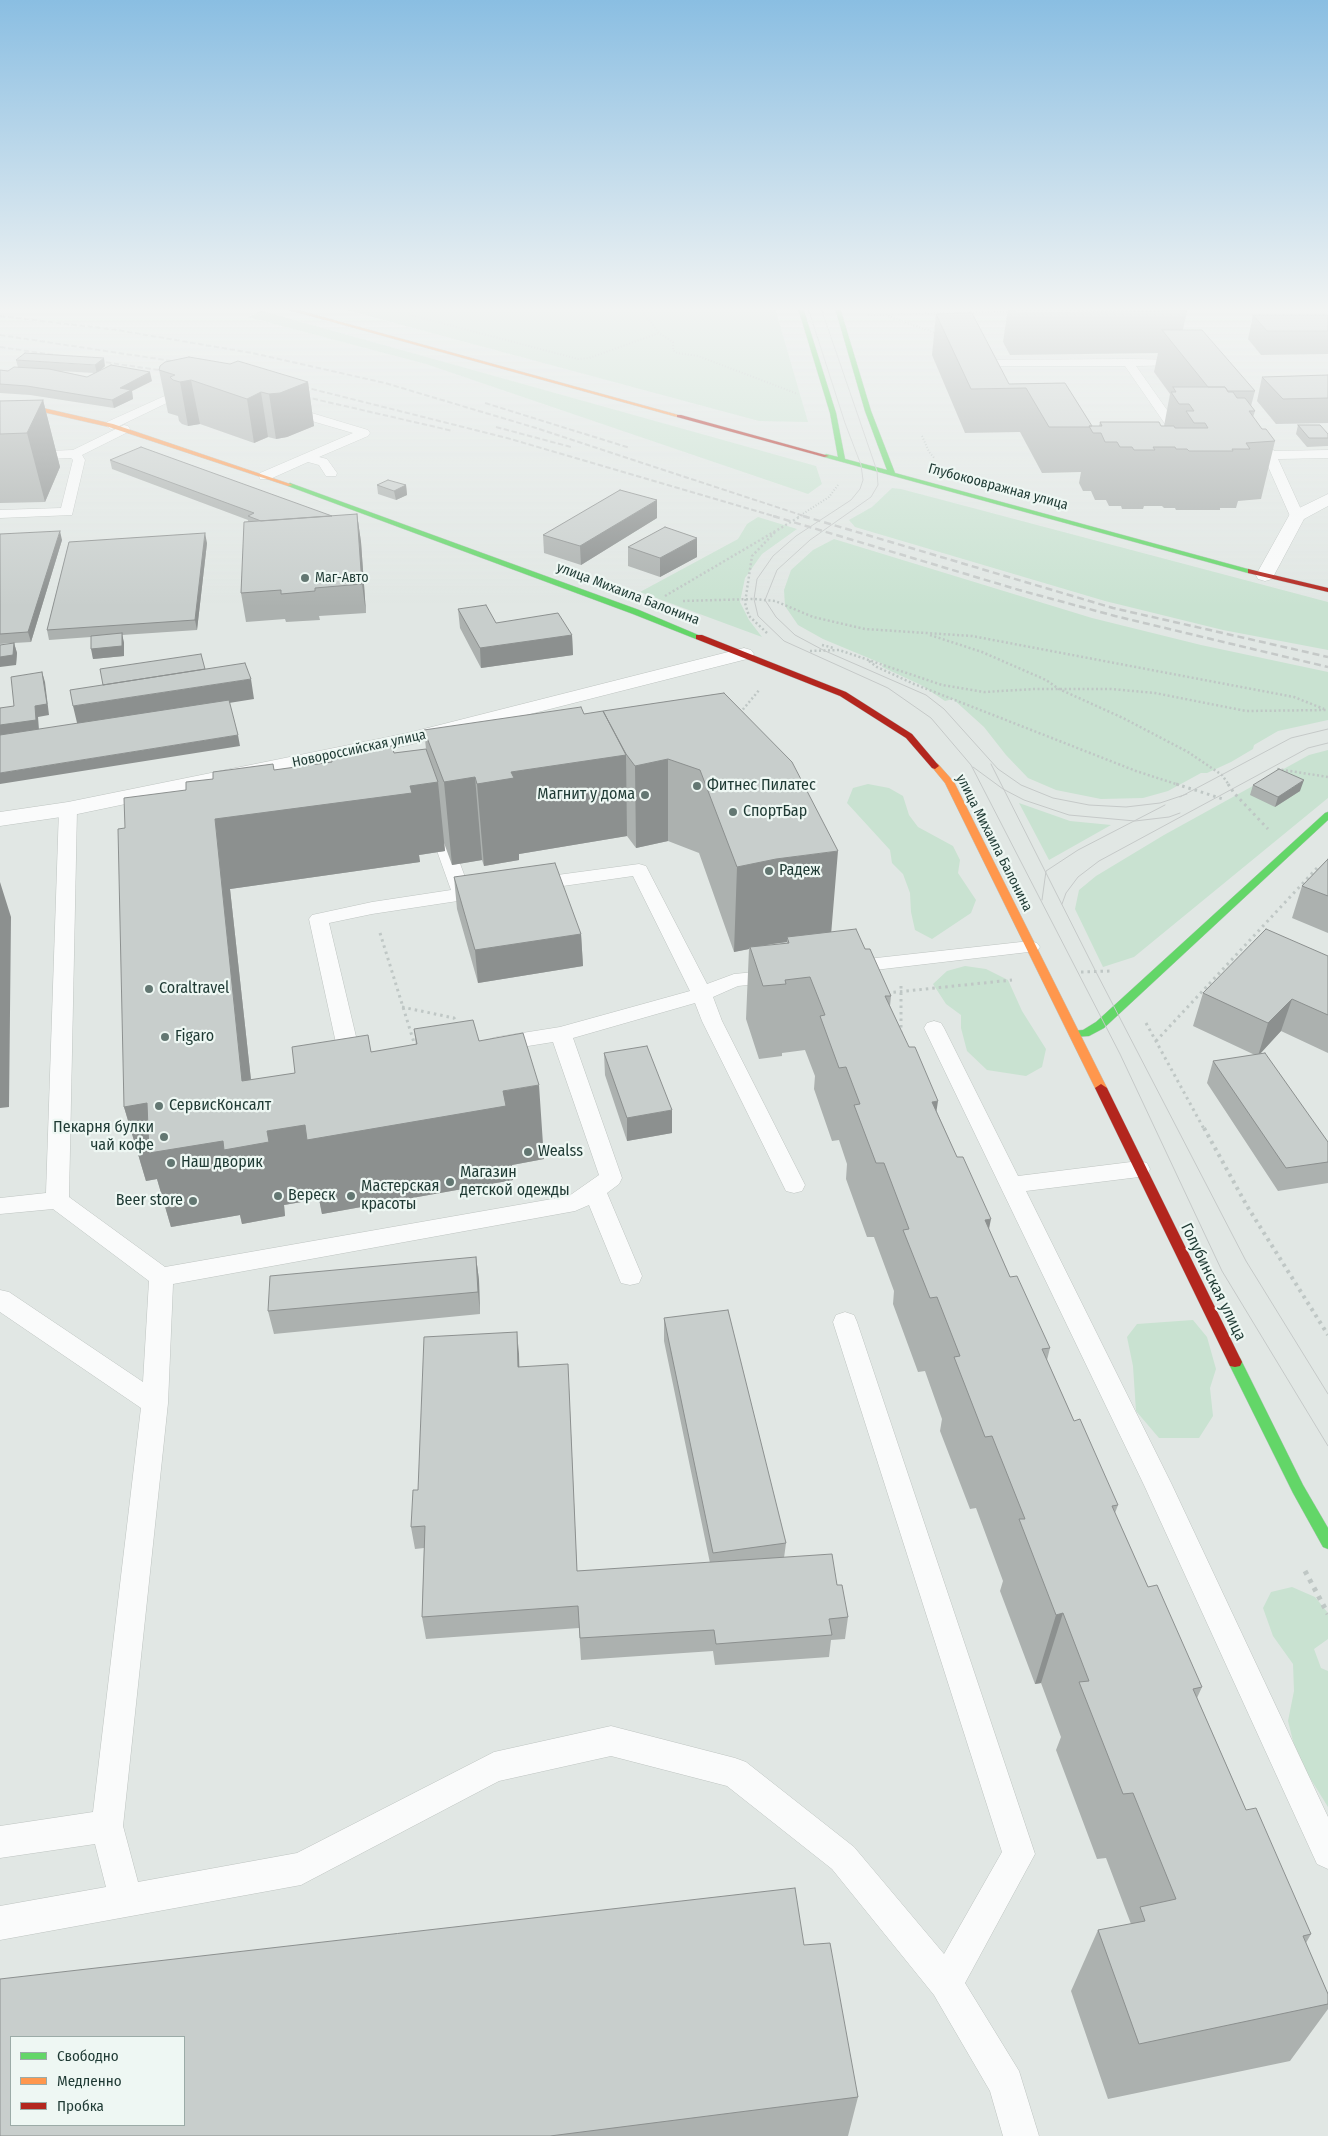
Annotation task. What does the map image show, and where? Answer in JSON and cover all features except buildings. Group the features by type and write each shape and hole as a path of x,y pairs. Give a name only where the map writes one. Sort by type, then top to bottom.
{"main road":[{"name":"улица Михаила Балонина","path":"33,408 111,425 265,476 636,612 843,694 909,736 949,782 1075,1034"},
{"name":"Глубокоовражная улица","path":"649,408 1265,575 1328,590"},
{"path":"830,408 842,460"},
{"path":"867,408 892,474"},
{"path":"824,435 836,428"},
{"path":"734,431 802,438"},
{"path":"1075,1034 1093,1030 1328,815"},
{"name":"Голубинская улица","path":"1075,1034 1139,1169 1298,1489 1328,1542"}],"street":[{"path":"1265,575 1297,516 1328,499"},
{"name":"Новороссийская улица","path":"0,819 68,809 411,748 744,654"}],"lane":[{"path":"111,425 147,408"},
{"path":"265,476 364,432 279,408"},
{"path":"1162,408 1184,437 1162,437"},
{"path":"0,457 75,454 124,429"},
{"path":"1236,441 1263,443 1270,454 1297,516"},
{"path":"0,514 67,512 79,460 75,454"},
{"path":"1270,454 1328,454"},
{"path":"308,458 323,462 331,472"},
{"path":"429,803 462,894"},
{"path":"57,1200 68,809"},
{"path":"521,886 639,870 702,994 712,1021 794,1185"},
{"path":"372,1067 353,1071 319,919 372,908 501,889"},
{"path":"831,969 1030,947"},
{"path":"469,1049 561,1034 702,994 734,980 802,973"},
{"path":"934,1028 1158,1485 1328,1853"},
{"path":"0,1206 57,1200 161,1277 575,1204 612,1178 561,1034"},
{"path":"1011,1185 1139,1169"},
{"path":"594,1190 630,1276"},
{"path":"126,1900 107,1826 155,1403 161,1277"},
{"path":"0,1299 155,1403"},
{"path":"845,1322 1019,1854 946,1983"},
{"path":"0,1923 301,1869 494,1767 611,1741 735,1773 843,1858 946,1983 1006,2084 1021,2136"},
{"path":"0,1842 107,1826"}],"path":[{"path":"664,596 777,530 829,497 839,483"},
{"path":"768,634 749,616 745,600 752,556 777,530"},
{"path":"676,601 754,599 775,601 813,617 865,630 972,636 1284,695 1327,710"},
{"path":"925,633 982,652 1046,680 1060,689 1123,718 1188,752 1218,772 1234,793 1273,834"},
{"path":"822,645 942,685 984,692 1111,689 1155,693 1246,711 1327,710"},
{"path":"803,651 838,650"},
{"path":"866,659 877,667 914,684 1136,771 1223,799"},
{"path":"760,689 769,692"},
{"path":"1277,769 1328,777"},
{"path":"1156,1041 1321,863"},
{"path":"372,908 416,1050"},
{"path":"897,962 902,992 901,1040"},
{"path":"883,994 1045,976 1119,970"},
{"path":"1131,995 1247,1206 1328,1335"},
{"path":"402,1007 454,1018 469,1049"}],"green space":[{"path":"554,408 608,408 816,466 822,484 808,494"},
{"path":"709,408 804,408 808,422 759,421"},
{"path":"892,488 1328,602 1328,650 1223,630 1105,601 855,527 849,520 872,507"},
{"path":"758,517 797,529 762,554 745,578 740,602 749,620 762,637 640,592 738,539 747,524"},
{"path":"834,539 1092,618 1201,645 1328,672 1328,720 1278,731 1254,745 1253,749 1231,762 1207,773 1201,773 1168,791 1143,798 1101,799 1056,790 1028,778 1006,755 984,727 953,699 945,701 921,685 882,667 883,664 823,639 798,625 785,606 784,590 791,570 813,550"},
{"path":"1328,750 1328,798 1134,957 1103,967 1075,909 1079,890 1096,876 1164,835 1309,755"},
{"path":"868,784 889,788 903,796 909,815 918,827 953,846 960,860 958,873 976,900 971,913 932,939 915,930 911,912 910,893 903,874 892,863 890,850 847,803 853,788"},
{"path":"1019,803 1070,821 1111,825 1049,860"},
{"path":"965,966 986,969 1008,980 1022,1011 1046,1049 1042,1067 1026,1076 987,1070 967,1051 961,1028 961,1015 946,1004 933,984 947,971"},
{"path":"1193,1320 1207,1337 1216,1369 1210,1388 1213,1416 1199,1438 1159,1438 1136,1411 1133,1366 1127,1337 1137,1324"},
{"path":"1292,1587 1315,1597 1328,1613 1328,1639 1314,1649 1321,1668 1328,1671 1328,1807 1297,1757 1288,1721 1294,1691 1293,1664 1273,1636 1263,1608 1271,1592"}],"tram line":[{"path":"840,408 861,465 863,480 860,489 851,500 796,536 773,556 757,579 754,599 758,616 784,641 888,688 931,718 971,765 1120,1054 1222,1271 1328,1446"},
{"path":"855,408 877,471 878,485 871,497 810,540 777,570 765,600 776,617 795,635 823,650 926,695 944,709 998,769 1021,785 1053,798 1089,805 1126,807 1160,803 1183,795"},
{"path":"1183,795 1291,738 1328,729"},
{"path":"1062,904 1066,893 1078,877 1099,861 1308,748 1328,743"},
{"path":"991,764 1004,789"},
{"path":"973,767 1004,789"},
{"path":"1004,789 1024,800 1069,815 1134,821"},
{"path":"1004,789 1046,873"},
{"path":"1134,821 1165,805"},
{"path":"1134,821 1169,817 1180,813"},
{"path":"1046,873 1078,850 1134,821"},
{"path":"1042,900 1046,873"},
{"path":"1046,873 1246,1261 1328,1394"}],"railway":[{"path":"352,408 453,431"},
{"path":"386,408 507,438 777,517"},
{"path":"468,408 536,428 807,517"},
{"path":"500,408 630,448"},
{"path":"496,427 571,447"},
{"path":"773,516 1019,590 1115,616 1328,667"},
{"path":"803,516 1113,608 1328,657"}],"traffic: fast":[{"path":"831,408 842,460"},
{"path":"867,408 892,474"},
{"path":"826,456 1251,571"},
{"path":"290,485 699,637"},
{"path":"1075,1034 1085,1033 1100,1025 1328,815"},
{"path":"1235,1362 1298,1489 1328,1542"}],"traffic: slow":[{"path":"33,408 111,425 290,485"},
{"path":"649,408 679,416"},
{"path":"935,766 949,782 1101,1088"}],"traffic: jam":[{"path":"679,416 826,456"},
{"path":"1251,571 1328,590"},
{"path":"699,637 843,694 909,736 935,766"},
{"path":"1101,1088 1235,1362"}],"place":[{"name":"Маг-Авто","path":"305,578"},
{"name":"Фитнес Пилатес","path":"697,786"},
{"name":"Магнит у дома","path":"645,795"},
{"name":"СпортБар","path":"733,812"},
{"name":"Радеж","path":"769,871"},
{"name":"Coraltravel","path":"149,989"},
{"name":"Figaro","path":"165,1037"},
{"name":"СервисКонсалт","path":"159,1106"},
{"name":"Пекарня булки чай кофе","path":"164,1137"},
{"name":"Wealss","path":"528,1152"},
{"name":"Наш дворик","path":"171,1163"},
{"name":"Магазин детской одежды","path":"450,1182"},
{"name":"Вереск","path":"278,1196"},
{"name":"Мастерская красоты","path":"351,1196"},
{"name":"Beer store","path":"193,1201"}]}
